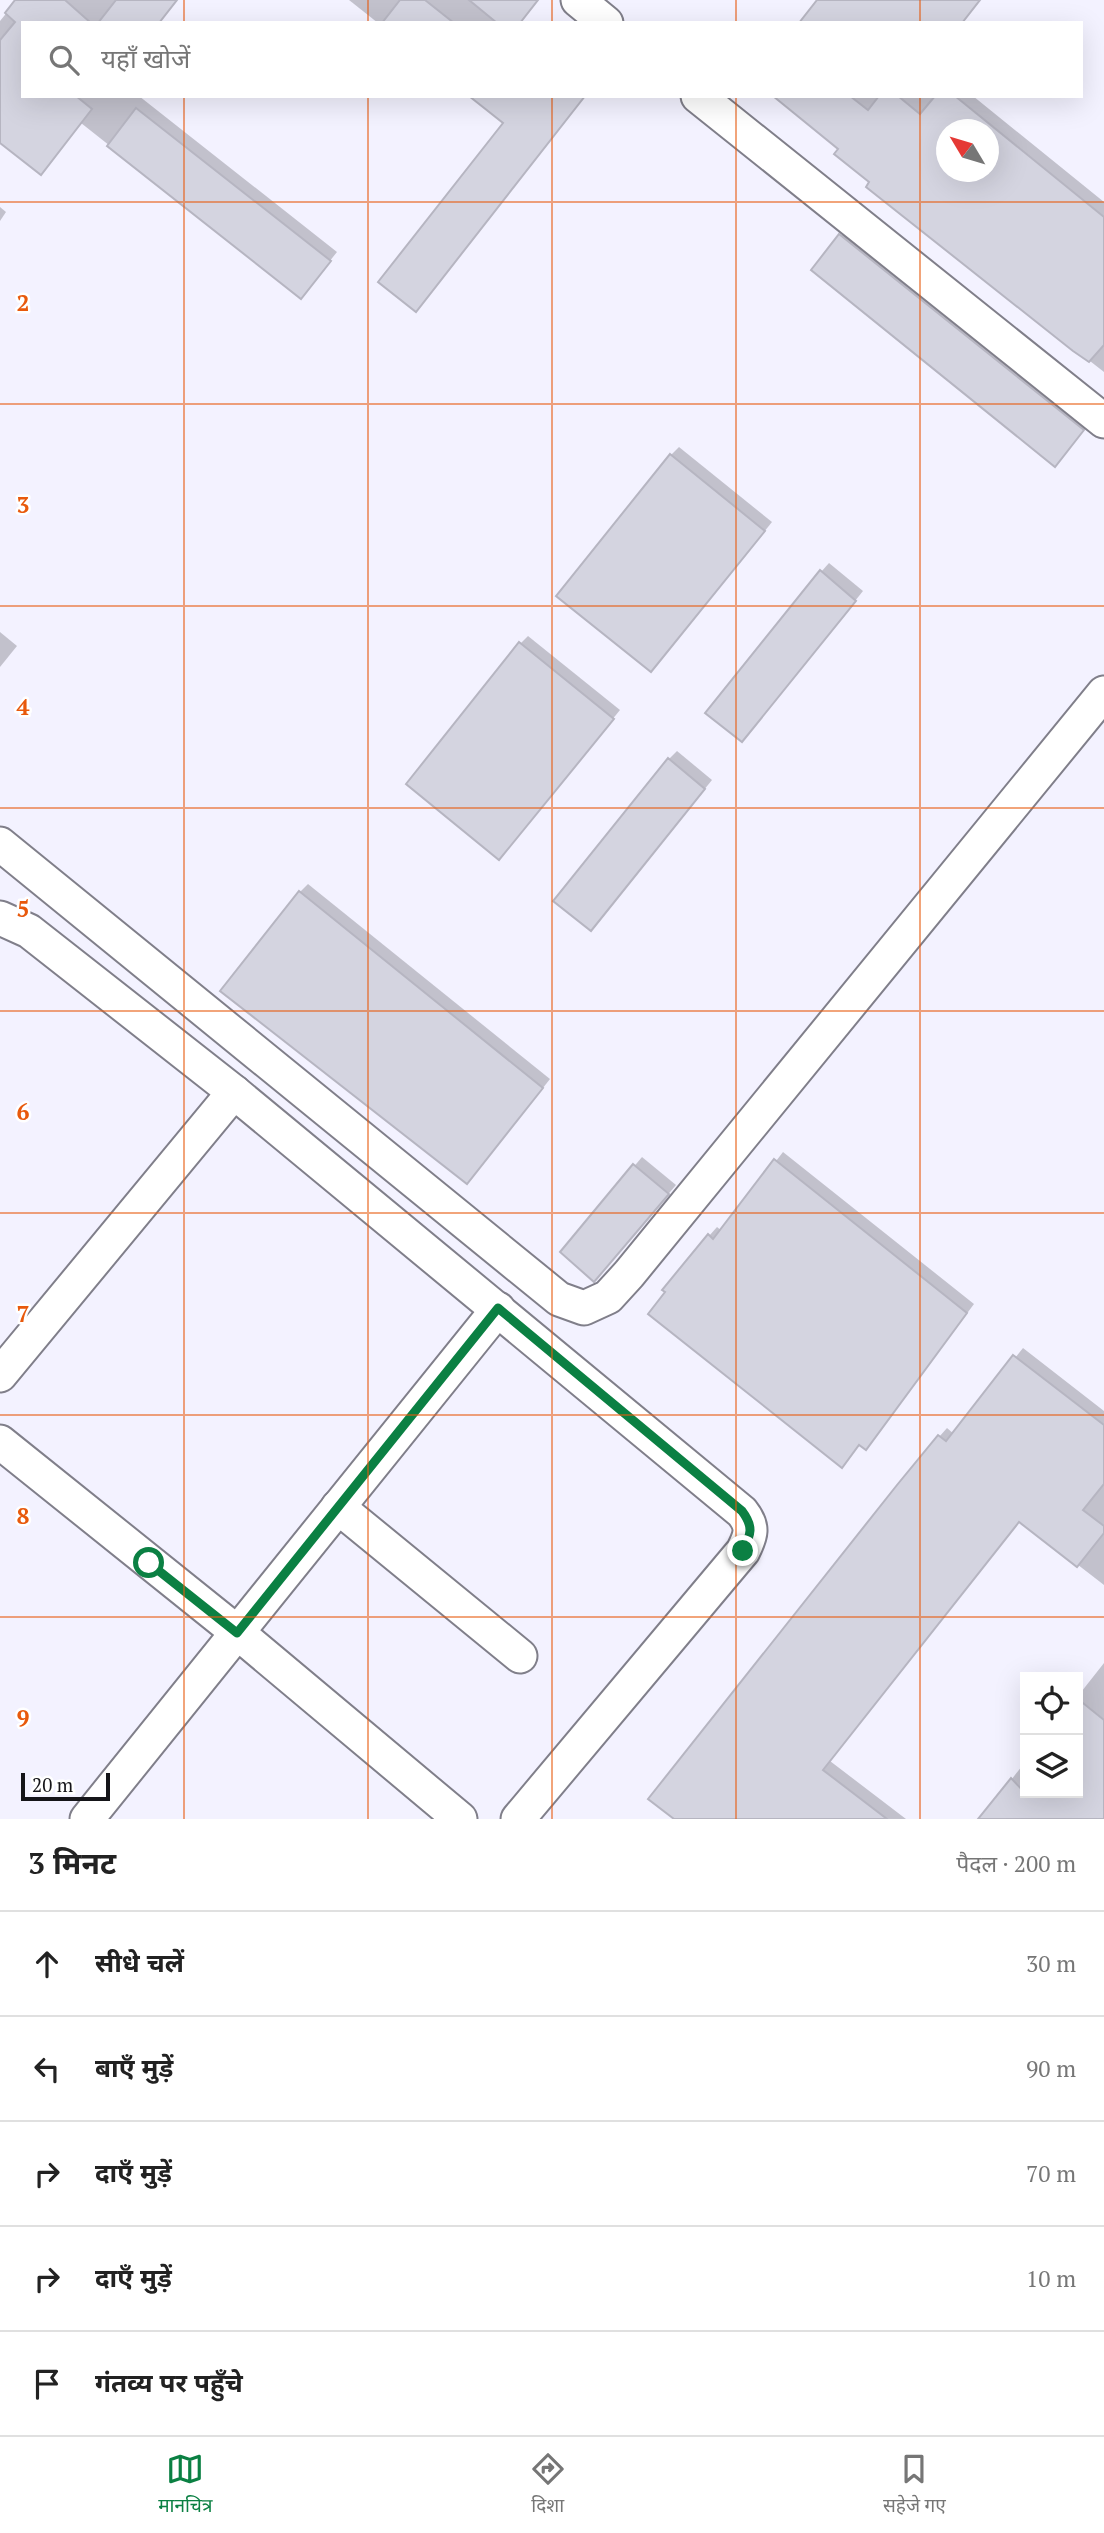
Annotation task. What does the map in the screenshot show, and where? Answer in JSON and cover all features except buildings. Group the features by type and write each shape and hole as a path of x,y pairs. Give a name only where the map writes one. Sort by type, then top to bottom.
{"street":[{"path":"578,0 604,21"},
{"path":"700,98 1104,421"},
{"path":"0,844 559,1299 584,1308 608,1297 629,1274 1104,693"},
{"path":"0,918 29,931 233,1092 498,1308 742,1511 750,1521 752,1533 743,1551 517,1819"},
{"path":"0,1375 233,1092"},
{"path":"87,1819 498,1308"},
{"path":"0,1442 237,1633 460,1819"},
{"path":"338,1507 520,1656"}],"route":[{"path":"149,1563 237,1633 498,1308 742,1511 750,1521 752,1533 743,1551"}]}
